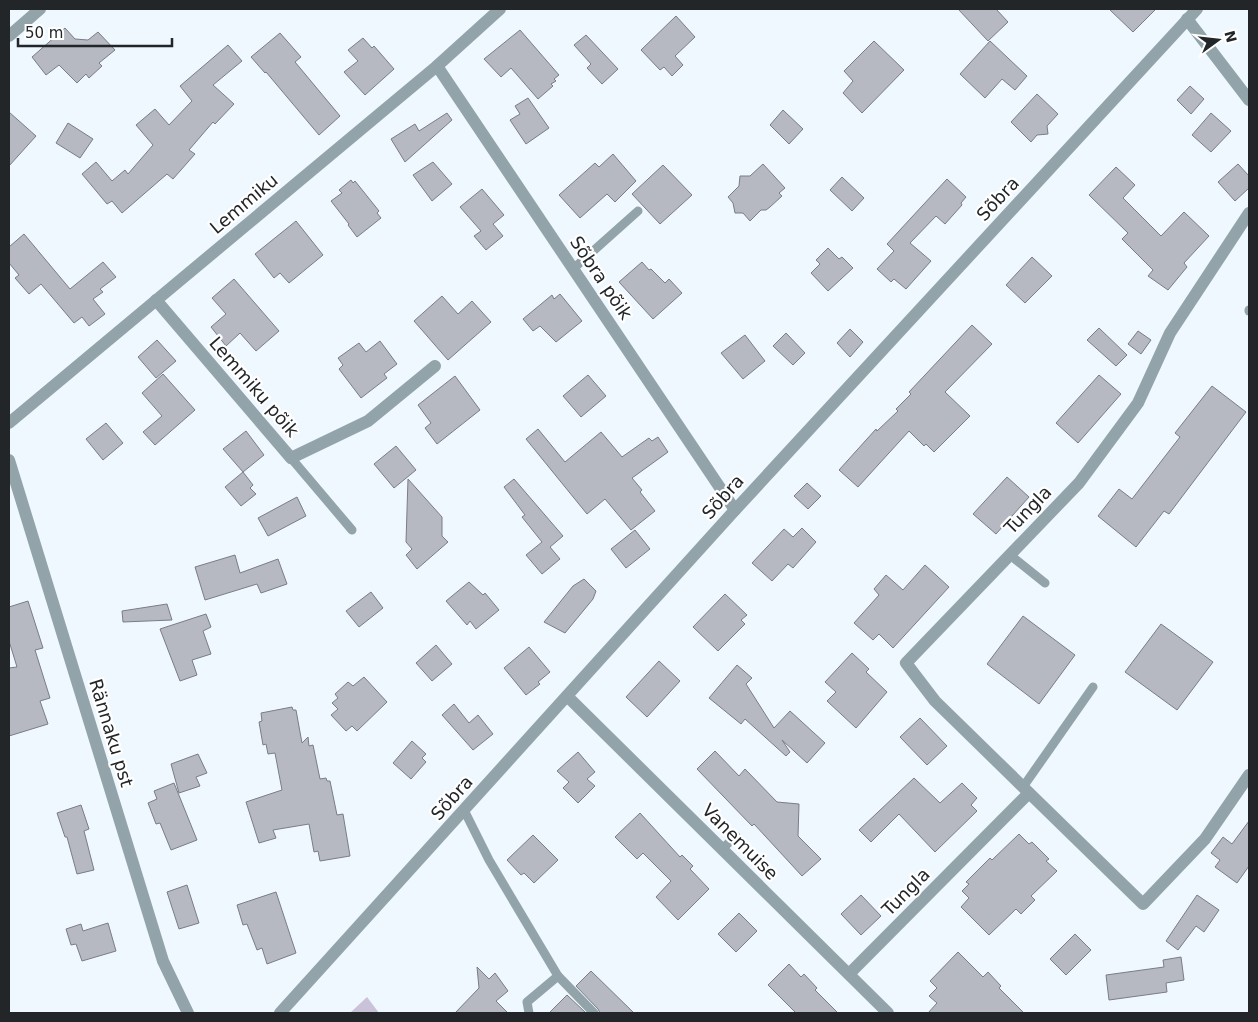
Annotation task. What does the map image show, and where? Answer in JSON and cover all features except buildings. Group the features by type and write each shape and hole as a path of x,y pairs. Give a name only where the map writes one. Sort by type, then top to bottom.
{"street":[{"path":"9,36 40,9"},
{"name":"Lemmiku","path":"9,423 437,66 500,9"},
{"name":"Sõbra","path":"280,1013 736,510 1197,9"},
{"path":"1188,19 1249,100"},
{"name":"Sõbra põik","path":"437,66 736,510"},
{"name":"Tungla","path":"1249,213 1170,333 1138,403 1079,483 906,663 935,701 1144,904 1205,839 1249,775"},
{"name":"Lemmiku põik","path":"156,300 291,458 368,420 435,366"},
{"name":"Rännaku pst","path":"9,460 163,961 188,1013"},
{"name":"Vanemuise","path":"567,696 888,1013"},
{"name":"Tungla","path":"849,974 1026,790"}],"lane":[{"path":"573,269 638,211"},
{"path":"291,458 352,530"},
{"path":"1010,555 1045,583"},
{"path":"1026,790 1093,687"},
{"path":"464,810 489,860 558,976 594,1013"},
{"path":"722,849 736,836"},
{"path":"529,1013 528,1002 558,976"}],"shaded area":[{"path":"367,997 379,1013 350,1013"}]}
